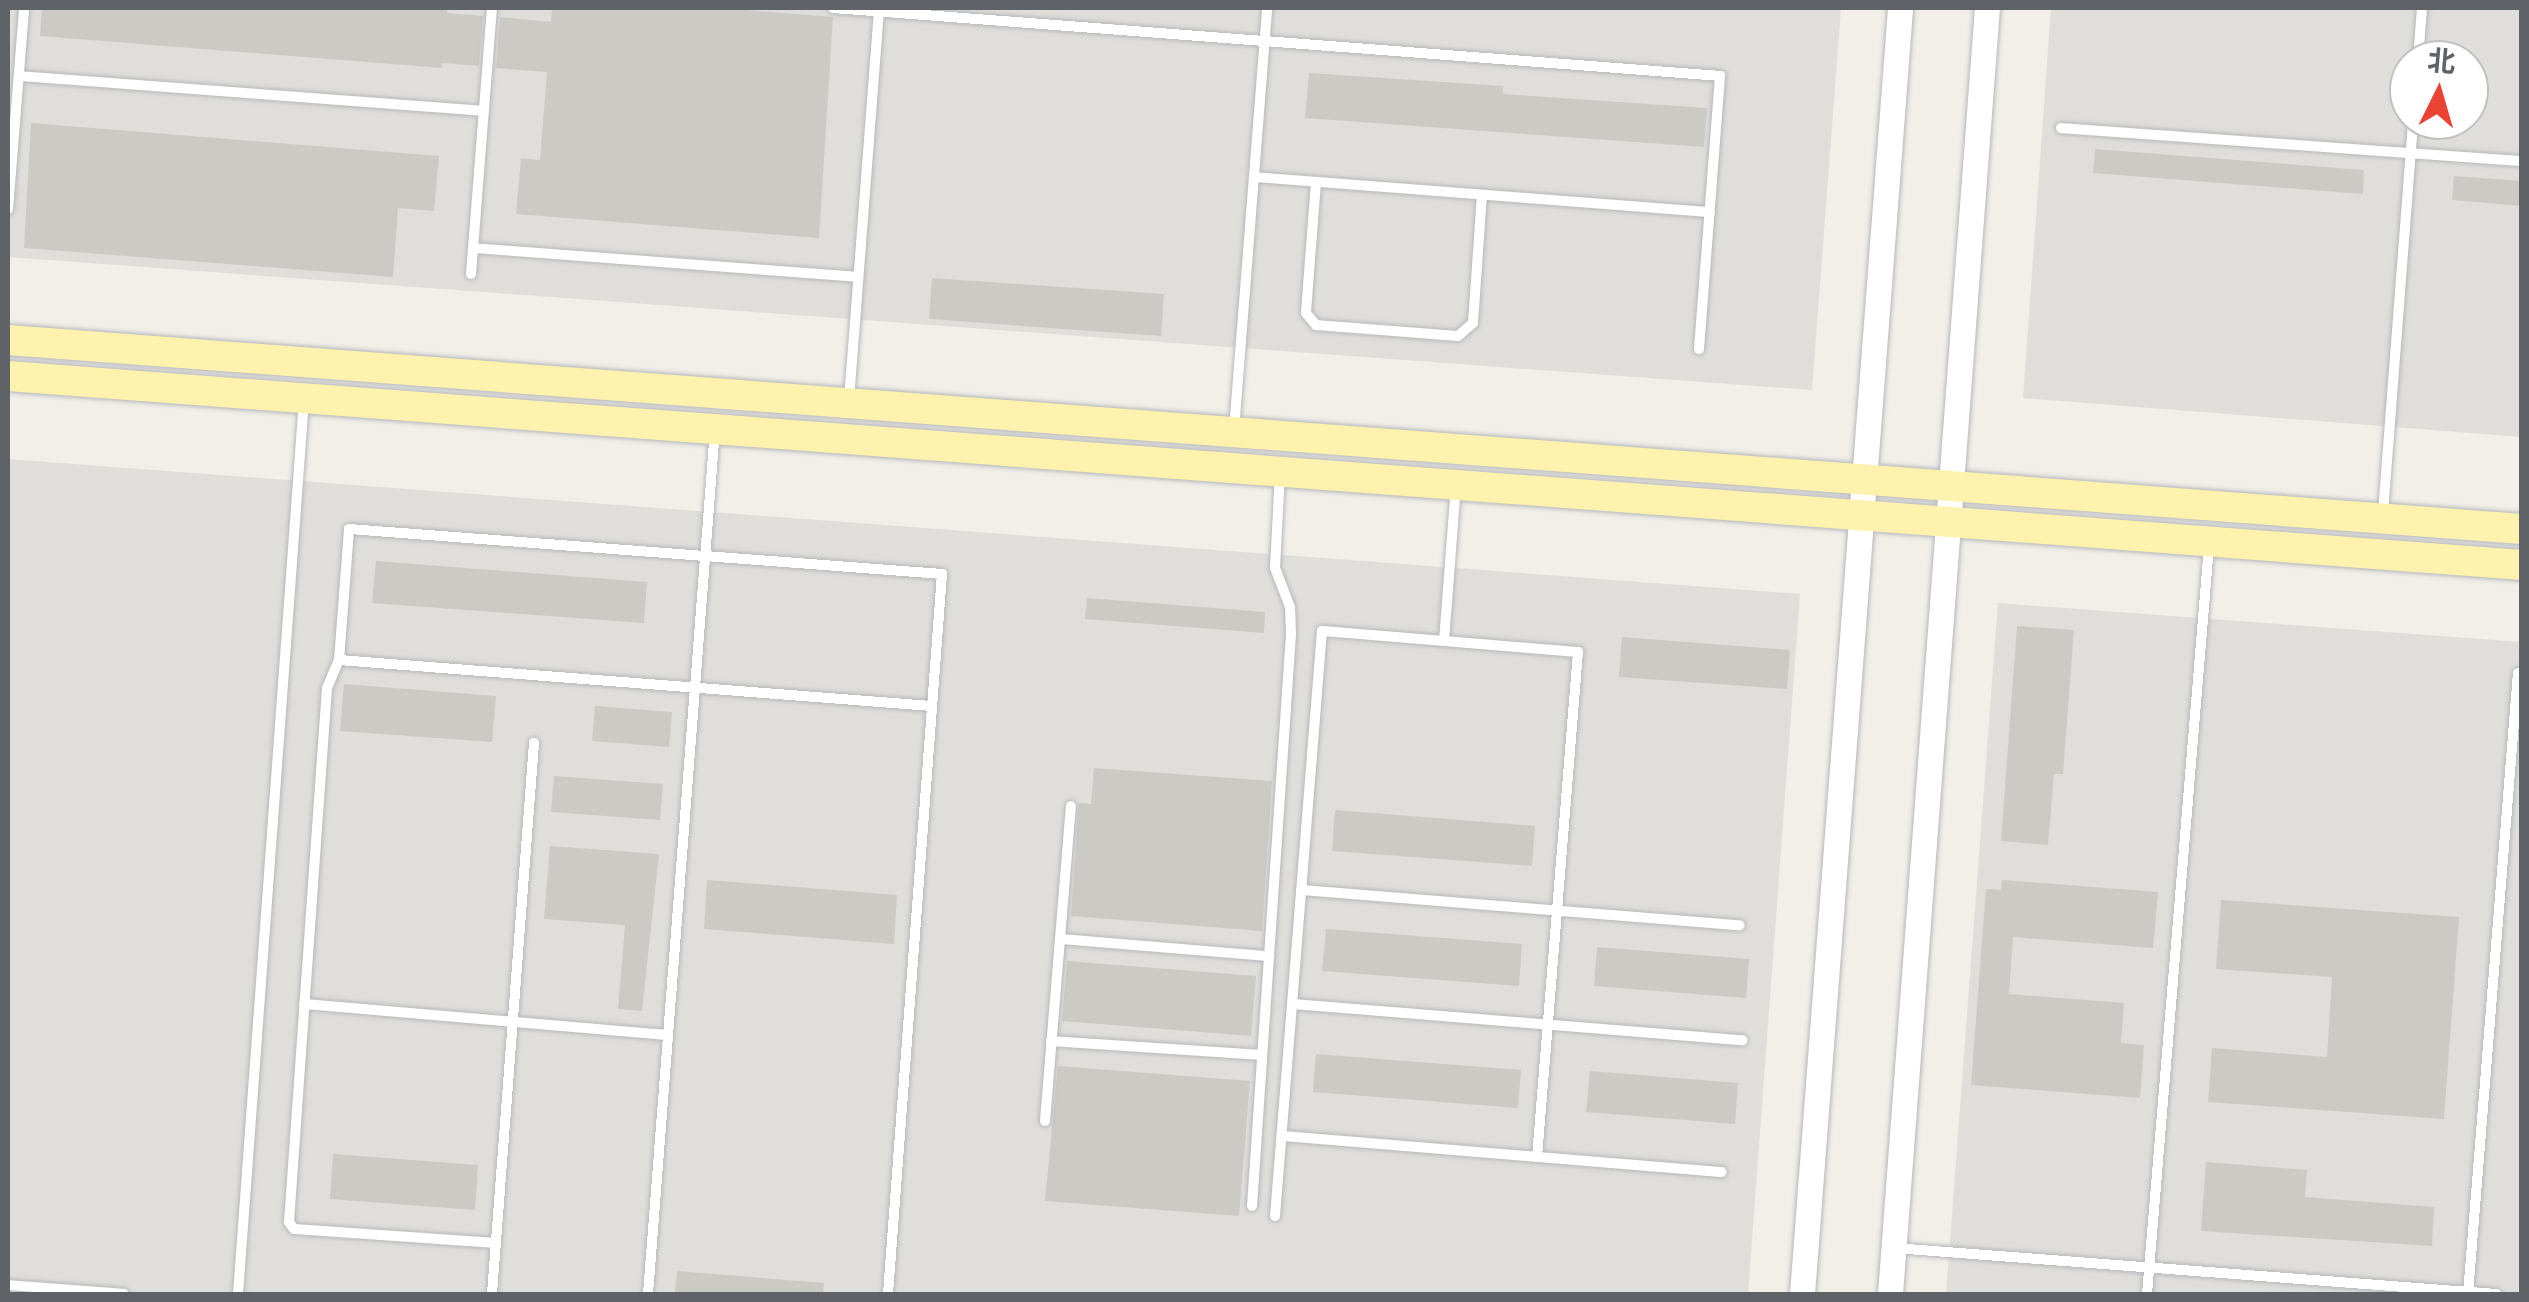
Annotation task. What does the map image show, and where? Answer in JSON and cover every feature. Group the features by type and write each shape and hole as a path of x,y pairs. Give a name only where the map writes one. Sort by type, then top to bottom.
{"main road":[{"path":"8,340 2522,529"},
{"path":"8,376 2522,565"}],"street":[{"path":"1802,1294 1900,8"},
{"path":"1890,1294 1987,8"}],"lane":[{"path":"8,209 24,8"},
{"path":"471,274 492,8"},
{"path":"833,8 1720,76 1699,349"},
{"path":"1234,432 1267,8"},
{"path":"2420,40 2422,8"},
{"path":"849,403 879,9"},
{"path":"19,76 484,111"},
{"path":"2060,128 2522,161"},
{"path":"2382,518 2412,140"},
{"path":"1254,177 1710,212"},
{"path":"1316,182 1306,313 1316,325 1458,336 1473,323 1482,194"},
{"path":"473,248 858,278"},
{"path":"238,1294 304,399"},
{"path":"648,1294 714,430"},
{"path":"1252,1206 1291,634 1290,606 1275,568 1280,472"},
{"path":"1444,641 1456,485"},
{"path":"496,1243 294,1229 289,1222 327,688 339,660 349,529 942,574 888,1294"},
{"path":"2147,1294 2210,542"},
{"path":"1275,1216 1322,631 1578,652 1537,1157"},
{"path":"339,660 932,706"},
{"path":"2468,1293 2518,672"},
{"path":"492,1294 534,742"},
{"path":"1045,1120 1071,806"},
{"path":"1301,890 1740,925"},
{"path":"1060,939 1269,956"},
{"path":"304,1004 668,1035"},
{"path":"1292,1004 1744,1040"},
{"path":"1052,1041 1262,1054"},
{"path":"1282,1136 1722,1172"},
{"path":"1893,1248 2496,1294"},
{"path":"8,1285 124,1294"}],"shaded area":[{"path":"8,8 1841,8 1812,390 8,257"},
{"path":"2051,8 2521,8 2521,437 2023,398"},
{"path":"8,459 1800,594 1748,1294 8,1294"},
{"path":"1998,603 2521,642 2521,1294 1946,1294"}],"building":[{"path":"42,8 447,8 447,13 483,16 479,66 442,63 442,68 40,36"},
{"path":"552,8 722,8 833,17 819,238 516,214 521,158 540,160 547,72 496,68 500,17 551,22"},
{"path":"1309,73 1503,86 1503,94 1707,108 1704,147 1305,118"},
{"path":"31,123 439,156 434,211 398,208 393,277 24,248"},
{"path":"2095,149 2364,170 2363,194 2093,173"},
{"path":"2454,176 2522,181 2522,206 2452,200"},
{"path":"932,278 1164,294 1161,336 929,319"},
{"path":"376,561 647,582 644,623 372,603"},
{"path":"1087,598 1265,612 1264,633 1085,619"},
{"path":"2017,626 2074,630 2063,774 2054,774 2048,845 2001,841"},
{"path":"1622,637 1790,650 1787,689 1619,677"},
{"path":"344,684 496,696 492,742 340,731"},
{"path":"595,706 672,712 669,747 592,741"},
{"path":"1094,768 1272,781 1262,931 1071,916 1079,803 1091,804"},
{"path":"554,776 663,784 660,820 551,812"},
{"path":"1335,810 1535,826 1532,866 1332,851"},
{"path":"550,846 659,854 642,1011 618,1009 625,925 544,919"},
{"path":"707,880 897,895 894,944 704,929"},
{"path":"2002,880 2158,892 2153,948 2013,937 2009,994 2124,1003 2121,1043 2144,1045 2140,1098 1971,1085 1986,889 2001,890"},
{"path":"2221,900 2459,917 2444,1119 2208,1102 2212,1048 2327,1057 2332,977 2216,969"},
{"path":"1326,929 1522,944 1519,986 1322,971"},
{"path":"1597,947 1749,959 1746,998 1594,986"},
{"path":"1067,961 1256,976 1251,1036 1062,1021"},
{"path":"1316,1054 1521,1070 1518,1108 1313,1092"},
{"path":"1058,1066 1250,1081 1239,1216 1045,1201"},
{"path":"1590,1071 1738,1083 1735,1124 1586,1112"},
{"path":"333,1154 478,1165 475,1210 330,1199"},
{"path":"2206,1162 2307,1170 2305,1197 2434,1207 2432,1246 2201,1231"},
{"path":"677,1271 824,1283 823,1294 675,1294"}]}
